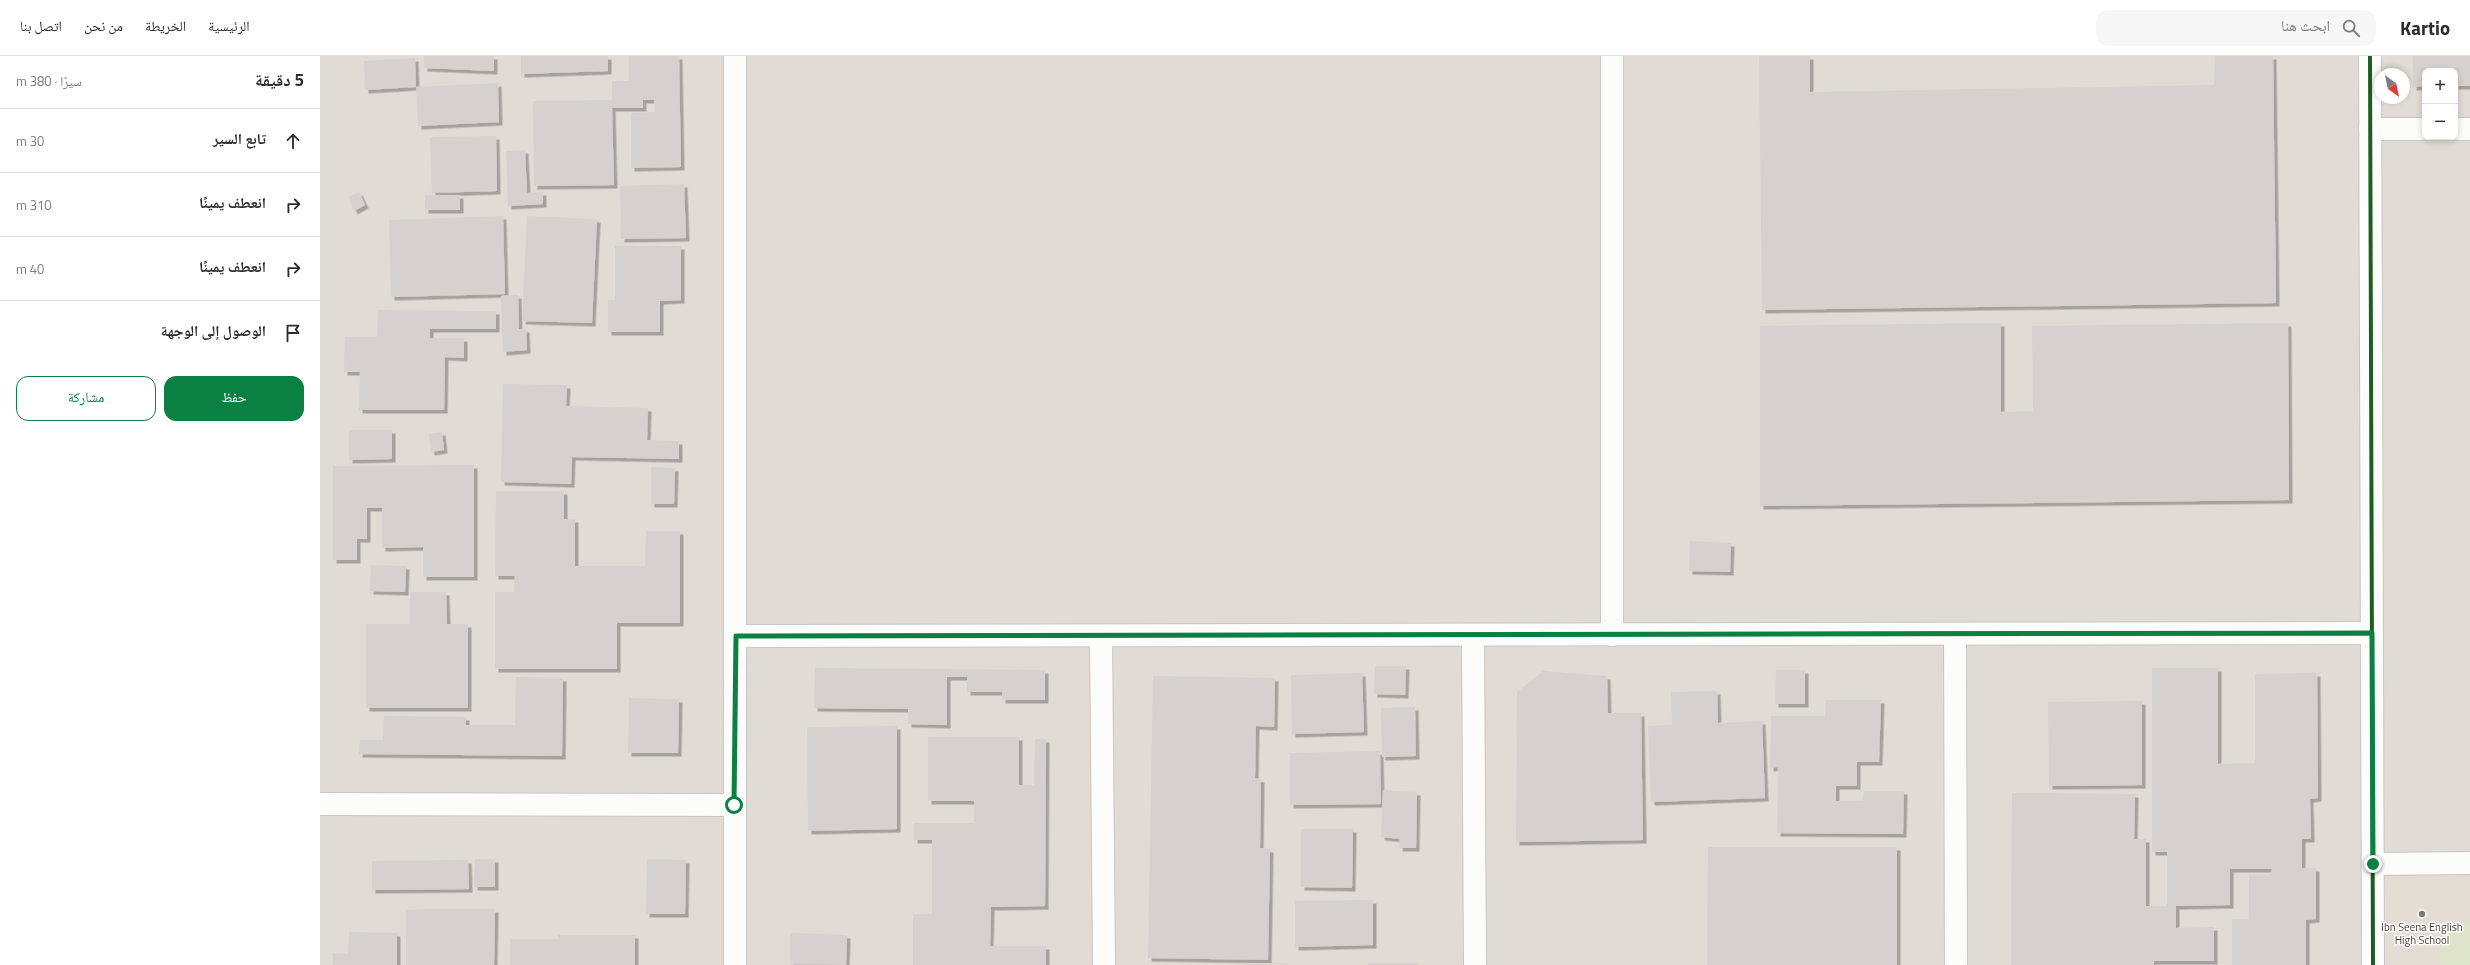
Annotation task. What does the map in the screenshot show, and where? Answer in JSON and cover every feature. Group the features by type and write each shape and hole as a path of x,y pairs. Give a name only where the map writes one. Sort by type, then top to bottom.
{"street":[{"path":"735,56 735,965"},
{"path":"1612,56 1612,635"},
{"path":"2370,56 2373,965"},
{"path":"2370,129 2422,129"},
{"path":"2458,129 2470,129"},
{"path":"736,636 1955,635 2372,633"},
{"path":"1473,635 1475,965"},
{"path":"1955,635 1956,965"},
{"path":"1101,636 1104,965"},
{"path":"320,804 734,805"},
{"path":"2373,864 2470,864"}],"shaded area":[{"path":"320,56 2470,56 2470,965 320,965"},
{"name":"Ibn Seena English High School","path":"2470,863 2470,965 2373,965 2373,864"}],"green space":[{"path":"2470,924 2470,965 2440,965 2439,925"}],"building":[{"path":"424,56 494,56 494,71 424,68"},
{"path":"521,56 608,56 608,71 521,74"},
{"path":"629,56 679,56 681,167 631,168 631,113 655,112 654,100 643,100 643,108 612,108 614,185 534,186 533,101 612,100 612,81 629,81"},
{"path":"1759,56 1810,56 1810,92 2214,85 2215,56 2273,56 2276,303 1762,310"},
{"path":"2413,56 2470,56 2470,86 2458,86 2458,68 2422,68 2422,86 2413,87"},
{"path":"415,58 416,87 365,90 364,61"},
{"path":"498,83 499,122 418,126 416,87"},
{"path":"496,136 497,191 432,193 430,137"},
{"path":"525,150 527,193 543,192 543,204 508,206 506,151"},
{"path":"684,184 686,238 621,239 620,186"},
{"path":"359,192 365,205 354,211 348,197"},
{"path":"425,195 460,195 460,210 425,210"},
{"path":"503,216 505,294 391,297 389,220"},
{"path":"527,216 597,219 592,323 522,321"},
{"path":"615,246 681,246 681,300 660,301 660,332 608,332 608,300 615,300"},
{"path":"518,295 519,329 526,329 527,350 503,352 501,296"},
{"path":"378,310 496,311 496,329 430,329 430,338 464,338 464,358 445,357 444,410 359,410 360,372 344,372 345,337 377,337"},
{"path":"2001,323 2001,412 2033,411 2032,326 2288,323 2289,500 1760,506 1760,326"},
{"path":"503,384 567,385 566,406 648,408 647,440 679,441 679,459 572,457 571,484 501,482"},
{"path":"349,430 392,430 392,459 349,460"},
{"path":"442,432 444,450 431,452 429,434"},
{"path":"474,465 474,577 423,577 423,547 382,548 382,508 367,508 367,539 357,539 357,560 333,560 333,466"},
{"path":"651,467 675,468 674,504 651,504"},
{"path":"496,491 564,491 564,519 575,519 575,566 645,566 646,531 680,531 680,623 617,623 617,669 495,669 495,592 514,592 515,576 495,576"},
{"path":"1690,541 1731,543 1730,572 1689,571"},
{"path":"371,565 406,566 405,592 370,591"},
{"path":"410,592 446,592 447,624 468,624 468,708 366,708 366,624 410,624"},
{"path":"1375,666 1406,666 1405,695 1374,694"},
{"path":"815,668 1045,670 1045,700 1002,700 1002,692 967,692 967,677 947,677 947,725 908,724 908,709 814,708"},
{"path":"2152,668 2218,668 2218,764 2255,763 2255,674 2317,673 2318,798 2310,799 2311,839 2302,839 2302,868 2316,868 2316,919 2306,920 2306,965 2232,965 2232,919 2249,919 2249,875 2271,875 2272,869 2230,869 2230,905 2176,906 2176,928 2214,927 2214,961 2154,961 2154,965 2011,965 2012,793 2135,794 2134,839 2146,839 2146,906 2167,906 2167,852 2152,852"},
{"path":"1776,670 1805,670 1805,704 1775,704"},
{"path":"1543,671 1607,676 1608,713 1641,713 1643,840 1516,842 1517,692"},
{"path":"1362,673 1364,732 1292,734 1291,675"},
{"path":"1153,676 1275,678 1274,727 1256,726 1255,778 1261,779 1260,848 1270,849 1268,960 1148,958"},
{"path":"516,677 563,678 562,756 359,754 360,740 383,740 384,716 466,717 466,725 515,725"},
{"path":"1717,691 1718,723 1762,721 1765,798 1651,802 1648,726 1672,725 1671,692"},
{"path":"629,698 679,699 678,753 628,753"},
{"path":"1826,700 1881,700 1879,762 1857,762 1857,786 1836,786 1836,801 1863,801 1864,791 1904,791 1903,834 1777,833 1778,767 1770,768 1771,716 1825,716"},
{"path":"2142,701 2142,785 2049,786 2048,702"},
{"path":"1415,707 1416,756 1382,757 1381,708"},
{"path":"897,726 897,829 808,831 807,727"},
{"path":"928,737 1019,737 1019,785 1034,785 1035,739 1046,739 1045,906 991,907 990,946 1046,946 1046,965 913,965 913,914 932,914 932,840 914,840 914,823 974,823 974,801 928,801"},
{"path":"1380,751 1381,804 1290,805 1290,753"},
{"path":"1383,790 1417,792 1416,848 1399,848 1400,839 1381,837"},
{"path":"1301,829 1353,829 1352,888 1301,887"},
{"path":"1708,847 1897,847 1897,965 1707,965"},
{"path":"475,859 495,859 495,887 474,887"},
{"path":"647,859 686,860 685,914 646,914"},
{"path":"468,860 469,889 372,890 372,861"},
{"path":"1373,900 1373,945 1295,947 1295,901"},
{"path":"495,909 494,965 406,965 406,910"},
{"path":"349,932 397,933 397,965 333,965 333,953 348,954"},
{"path":"790,933 847,935 846,965 790,964"},
{"path":"558,935 635,935 635,965 510,965 510,939 558,939"},
{"path":"1244,963 1300,963 1244,965"},
{"path":"1368,963 1418,963 1418,965 1368,965"}],"cycle path":[{"path":"2370,56 2373,965"},
{"path":"737,636 2372,633"}],"place":[{"name":"Ibn Seena English High School","path":"2422,914"}],"route":[{"path":"734,805 736,636 1955,635 2372,633 2373,864"}]}
